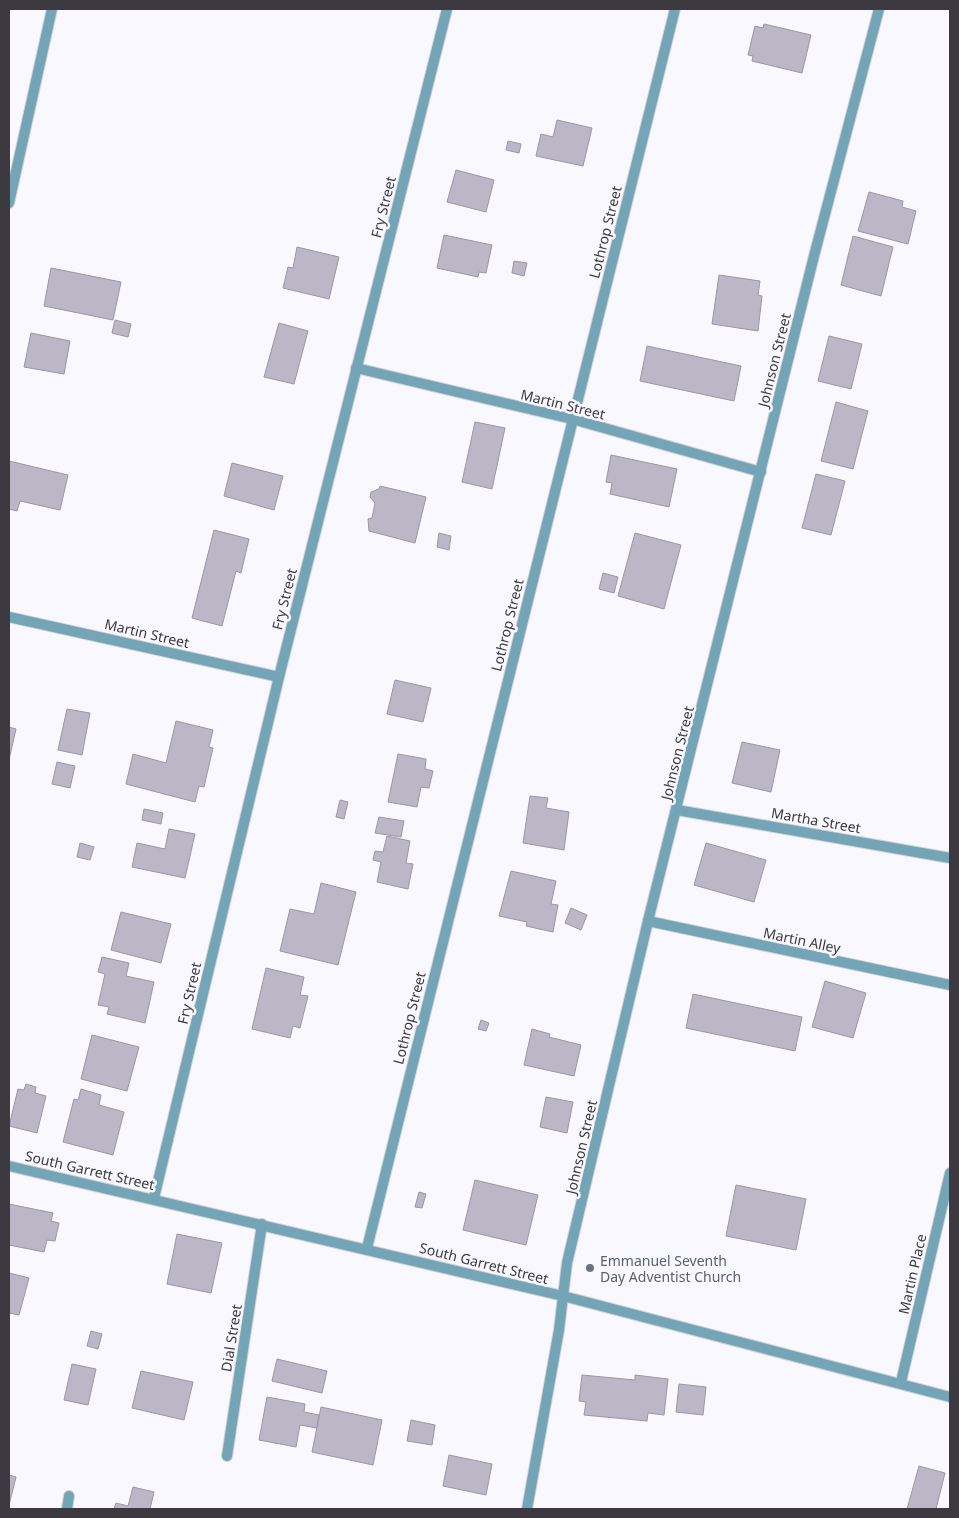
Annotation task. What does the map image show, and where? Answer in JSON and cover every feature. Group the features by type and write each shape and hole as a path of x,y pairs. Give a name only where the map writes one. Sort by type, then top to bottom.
{"street":[{"path":"9,203 52,9"},
{"name":"Fry Street","path":"154,1198 279,677 447,9"},
{"name":"Lothrop Street","path":"366,1248 675,9"},
{"name":"Johnson Street","path":"527,1509 567,1263 648,921 814,256 879,9"},
{"name":"Martin Street","path":"356,368 572,419 760,472"},
{"name":"Martin Street","path":"9,616 279,677"},
{"name":"Martha Street","path":"677,810 950,858"},
{"name":"Martin Alley","path":"648,921 950,985"},
{"name":"South Garrett Street","path":"9,1166 154,1198 563,1296 901,1382 950,1397"},
{"name":"Martin Place","path":"901,1382 950,1173"},
{"name":"Dial Street","path":"227,1456 262,1224"},
{"path":"66,1509 69,1496"}],"building":[{"path":"764,24 811,35 802,73 752,61 753,56 748,55 755,26 763,28"},
{"path":"557,120 592,128 583,166 536,156 541,134 553,137"},
{"path":"508,141 521,144 519,153 506,150"},
{"path":"456,170 494,180 486,212 447,202"},
{"path":"869,192 903,201 902,207 916,211 908,244 858,231"},
{"path":"444,235 492,245 486,273 479,272 478,277 437,268"},
{"path":"853,236 893,247 881,296 841,285"},
{"path":"297,247 339,257 329,299 283,288 288,267 293,268"},
{"path":"514,261 527,263 524,276 512,273"},
{"path":"51,268 121,282 113,320 44,306"},
{"path":"719,275 760,281 758,295 762,296 758,331 712,324"},
{"path":"115,320 131,324 128,337 112,333"},
{"path":"279,323 308,331 294,384 264,377"},
{"path":"31,333 70,341 64,374 24,367"},
{"path":"829,336 862,344 851,389 818,381"},
{"path":"647,346 741,366 734,401 640,381"},
{"path":"836,402 868,411 853,469 821,461"},
{"path":"475,422 505,428 492,489 462,482"},
{"path":"611,455 677,469 669,507 610,494 612,483 606,482"},
{"path":"9,461 68,475 60,510 20,501 17,511 9,509"},
{"path":"232,463 283,476 274,510 224,496"},
{"path":"816,474 845,481 831,535 802,528"},
{"path":"380,486 426,497 415,543 369,531 368,519 372,518 375,503 370,497 371,492 379,489"},
{"path":"214,530 249,539 241,573 236,571 222,626 192,618"},
{"path":"439,533 451,536 449,550 437,547"},
{"path":"635,533 681,545 664,609 618,596"},
{"path":"603,573 618,577 614,593 599,589"},
{"path":"395,680 431,688 423,722 387,714"},
{"path":"67,709 90,713 82,755 58,750"},
{"path":"176,721 213,730 209,747 213,748 204,787 199,786 195,802 126,784 133,754 166,763"},
{"path":"9,727 16,729 9,760"},
{"path":"742,742 780,750 771,792 732,783"},
{"path":"398,754 426,759 425,769 433,771 429,788 421,787 417,807 388,802"},
{"path":"57,762 75,766 70,788 52,784"},
{"path":"530,796 548,798 546,808 569,812 564,850 523,843"},
{"path":"340,800 348,802 344,819 336,817"},
{"path":"144,809 163,813 161,824 142,820"},
{"path":"379,817 404,821 401,837 375,833"},
{"path":"169,829 195,834 185,878 132,867 137,843 165,849"},
{"path":"387,836 410,841 406,863 413,864 408,889 377,882 381,862 373,860 375,851 383,852"},
{"path":"80,843 94,847 90,860 77,857"},
{"path":"706,843 766,860 754,902 694,885"},
{"path":"511,871 556,881 551,904 558,905 553,932 526,926 527,922 499,916"},
{"path":"321,883 356,892 338,965 280,951 290,909 314,914"},
{"path":"571,908 587,915 581,930 565,923"},
{"path":"121,912 171,924 161,963 111,950"},
{"path":"102,957 129,963 126,976 154,982 145,1023 107,1014 109,1007 98,1005 105,974 98,972"},
{"path":"266,968 304,977 300,995 308,996 300,1028 293,1026 290,1038 252,1029"},
{"path":"825,981 866,993 853,1038 812,1027"},
{"path":"693,994 802,1017 795,1051 686,1028"},
{"path":"481,1020 489,1023 486,1031 478,1029"},
{"path":"532,1029 550,1034 549,1037 581,1045 574,1076 524,1065"},
{"path":"92,1035 139,1047 127,1091 81,1079"},
{"path":"26,1084 36,1087 35,1093 46,1096 37,1133 9,1126 18,1089 24,1090"},
{"path":"81,1089 101,1095 99,1105 124,1112 113,1155 63,1142 74,1099 78,1100"},
{"path":"546,1097 573,1102 567,1133 540,1127"},
{"path":"475,1180 538,1195 526,1245 463,1230"},
{"path":"736,1185 806,1199 796,1250 726,1236"},
{"path":"419,1192 426,1194 422,1208 415,1207"},
{"path":"9,1204 53,1213 51,1221 59,1223 55,1241 47,1240 44,1252 9,1245"},
{"path":"177,1234 222,1243 211,1293 167,1284"},
{"path":"9,1273 29,1278 19,1315 9,1313"},
{"path":"91,1331 102,1334 98,1349 87,1346"},
{"path":"277,1359 327,1371 322,1393 272,1381"},
{"path":"72,1364 96,1369 88,1405 64,1400"},
{"path":"141,1371 193,1382 184,1420 132,1408"},
{"path":"582,1375 635,1380 635,1375 668,1379 664,1415 648,1413 647,1421 584,1415 586,1402 579,1401"},
{"path":"679,1384 706,1387 703,1415 676,1412"},
{"path":"267,1397 305,1404 304,1412 319,1415 317,1428 300,1425 296,1447 259,1440"},
{"path":"321,1407 382,1420 373,1465 312,1452"},
{"path":"411,1420 435,1425 432,1445 407,1441"},
{"path":"449,1455 492,1464 486,1495 443,1486"},
{"path":"919,1466 945,1473 936,1509 907,1509"},
{"path":"9,1475 16,1477 9,1505"},
{"path":"133,1487 154,1492 150,1509 114,1509 116,1503 128,1506"}],"place":[{"name":"Emmanuel Seventh Day Adventist Church","path":"590,1268"}]}
